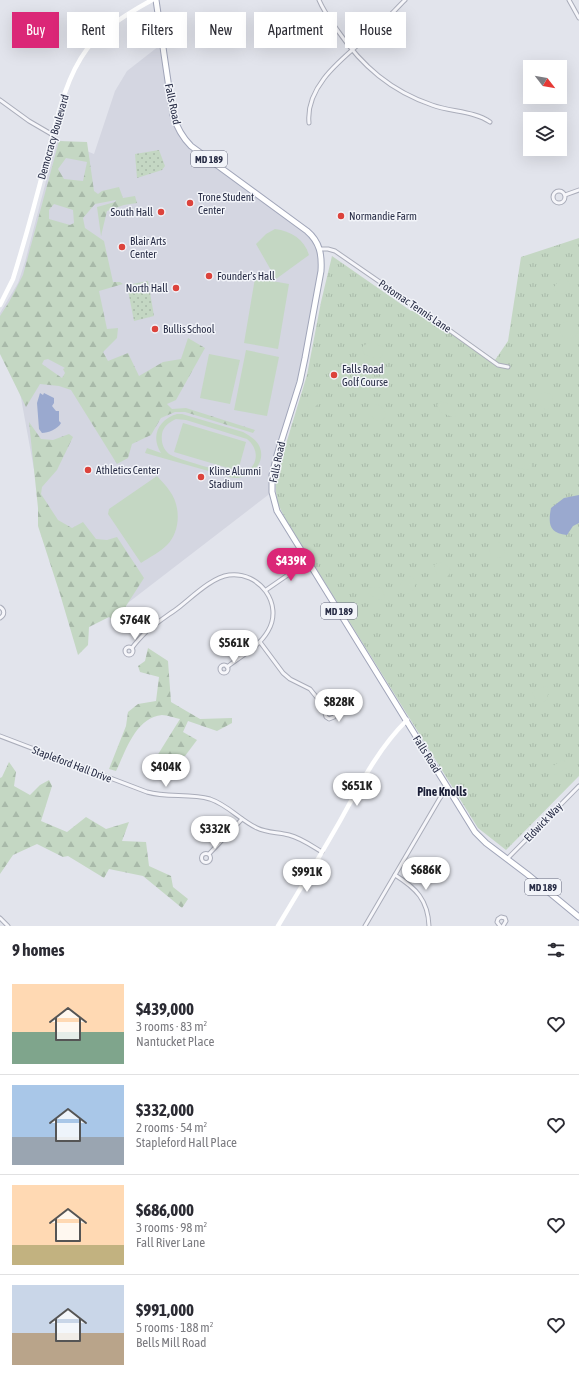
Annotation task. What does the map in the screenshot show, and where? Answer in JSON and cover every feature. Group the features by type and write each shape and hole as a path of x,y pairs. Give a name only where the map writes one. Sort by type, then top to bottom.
{"main road":[{"name":"Democracy Boulevard","path":"0,305 13,280 53,135 68,84 75,68 85,50 116,21 132,10 152,0"},
{"name":"Falls Road","path":"156,0 173,115 176,126 191,146 307,231 313,237 320,249 322,262 321,271 305,358 300,382 277,455 272,484 277,511 407,720 468,822 486,843 579,916"},
{"path":"278,926 378,754 407,720"}],"street":[{"path":"319,0 323,10 351,50 375,74 402,92 433,106 485,118 490,122"},
{"path":"309,124 308,117 310,106 319,86 332,68 374,31 405,0"},
{"path":"569,0 579,18"},
{"path":"0,100 29,121 53,135"},
{"path":"565,195 579,190"},
{"path":"557,191 563,192 565,195 565,199 561,203 556,202 553,199 553,195 557,191"},
{"name":"Potomac Tennis Lane","path":"320,249 335,251 498,365 508,367"},
{"path":"266,590 308,561"},
{"path":"132,648 147,631 220,578 233,575 245,576 258,583 266,590 271,602 273,614 269,629 260,642 227,667"},
{"path":"0,607 4,612 3,616 0,618"},
{"path":"260,642 283,673 310,689 327,710"},
{"name":"Stapleford Hall Drive","path":"0,736 147,792 165,796 195,797 211,800 226,807 242,819 262,830 295,836 322,852"},
{"name":"Eldwick Way","path":"507,859 579,786"},
{"path":"365,926 440,798 448,788"},
{"path":"209,854 242,819"},
{"path":"395,875 411,886 420,895 426,908 429,926"},
{"path":"500,926 497,922 501,917 505,918 506,922 503,926"},
{"path":"0,918 8,926"}],"shaded area":[{"name":"Bullis School","path":"156,48 159,48 173,115 184,138 313,237 322,261 305,358 277,455 272,492 120,609 41,508 17,376 0,345 0,313 18,283 25,262 57,139 94,154 115,91 127,71"}],"green space":[{"path":"59,141 87,142 94,191 98,194 102,191 119,187 123,198 135,196 137,203 124,205 107,211 101,236 97,207 115,202 116,200 95,204 83,218 85,228 104,241 113,282 120,282 123,284 99,291 107,329 118,328 117,338 103,352 108,361 128,353 139,376 163,362 181,359 188,338 205,348 176,400 167,404 172,409 186,408 255,430 253,433 185,412 175,412 161,418 151,435 132,444 128,458 117,464 71,390 59,386 40,384 26,407 0,354 0,316 23,275","holes":["66,158 87,162 83,181 64,179 58,169","54,204 73,210 74,223 70,225 49,219 49,210","48,359 65,368 63,369 65,373 62,378 42,364 44,360"]},
{"path":"159,150 165,166 162,170 137,178 135,154"},
{"path":"275,229 291,234 300,240 307,249 309,255 276,279 256,244 266,234"},
{"name":"Falls Road Golf Course","path":"579,238 579,776 506,850 478,828 286,520 277,502 275,480 307,375 321,302 332,256 411,311 425,311 495,360 508,341 521,257"},
{"path":"562,277 566,278 570,285 568,290 563,294 556,293 553,288"},
{"path":"255,278 289,284 278,349 244,343"},
{"path":"148,281 154,316 134,321 127,285"},
{"path":"565,321 573,321 578,326 576,337 573,339 565,339 560,334 560,326"},
{"path":"370,342 384,348 384,353 381,357 371,357 365,355 363,352 363,346"},
{"path":"246,350 279,357 267,416 234,410"},
{"path":"209,354 240,360 230,404 200,398"},
{"path":"316,392 323,398 312,411 309,411 307,403 312,393"},
{"path":"545,392 553,397 553,402 547,410 542,408 537,399 539,394"},
{"path":"440,401 450,404 456,412 455,417 440,412 437,405"},
{"path":"374,404 380,406 385,412 386,417 381,421 378,421 368,414 368,410"},
{"path":"182,414 243,432 257,443 261,450 259,464 249,475 233,478 145,453 147,448 161,453 156,440 156,435 161,424 171,416","holes":["176,419 186,420 247,439 255,450 256,456 252,466 242,473 235,474 190,462 169,454 165,450 162,443 162,434 164,429 169,423"]},
{"path":"29,422 41,439 53,440 69,434 73,437 57,470 42,487 41,494 58,520 72,528 83,522 96,539 107,540 117,537 144,578 126,606 127,630 109,617 89,627 88,645 78,655 38,526 38,508"},
{"path":"183,423 246,442 238,471 174,452"},
{"path":"514,458 522,460 529,458 532,466 531,469 528,470 513,467 512,463"},
{"path":"157,476 168,488 176,503 178,518 177,525 172,539 167,545 141,563 108,514 109,509"},
{"path":"494,539 498,541 505,551 503,556 495,559 491,557 489,548 490,541"},
{"path":"439,562 446,565 451,572 447,577 440,579 437,576 434,565"},
{"path":"407,576 413,577 416,582 413,590 410,593 405,594 400,591 400,586 403,578"},
{"path":"378,587 384,593 384,598 382,600 376,599 368,593 369,588"},
{"path":"148,648 168,661 171,702 200,719 232,718 232,723 217,731 188,721 183,732 197,740 185,756 157,756 180,719 162,715 153,717 138,729 128,745 116,771 109,769 126,726 128,712 138,704 156,701 159,677 140,672 138,666 145,661"},
{"path":"546,686 549,688 547,700 537,700 533,694 533,691"},
{"path":"562,760 567,762 567,768 555,775 552,774 550,768"},
{"path":"9,762 16,772 14,786 30,795 40,785 49,780 52,786 41,821 67,832 86,817 106,829 129,822 122,841 146,842 149,866 171,876 173,887 188,899 182,908 143,876 109,869 104,878 68,856 63,857 37,844 13,855 0,874 0,778 2,777"}],"water":[{"path":"40,393 43,395 44,393 54,398 54,403 52,406 56,411 59,411 59,421 61,423 55,429 44,433 42,433 39,429 37,403"},
{"path":"579,495 579,523 573,526 567,535 553,530 550,523 551,508 564,498"}],"place":[{"name":"Trone Student Center","path":"190,203"},
{"name":"South Hall","path":"161,212"},
{"name":"Normandie Farm","path":"341,216"},
{"name":"Blair Arts Center","path":"122,247"},
{"name":"Founder's Hall","path":"209,276"},
{"name":"North Hall","path":"176,288"},
{"name":"Bullis School","path":"155,329"},
{"name":"Falls Road Golf Course","path":"334,375"},
{"name":"Athletics Center","path":"88,470"},
{"name":"Kline Alumni Stadium","path":"201,477"}],"district":[{"name":"Pine Knolls","path":"442,792"}]}
